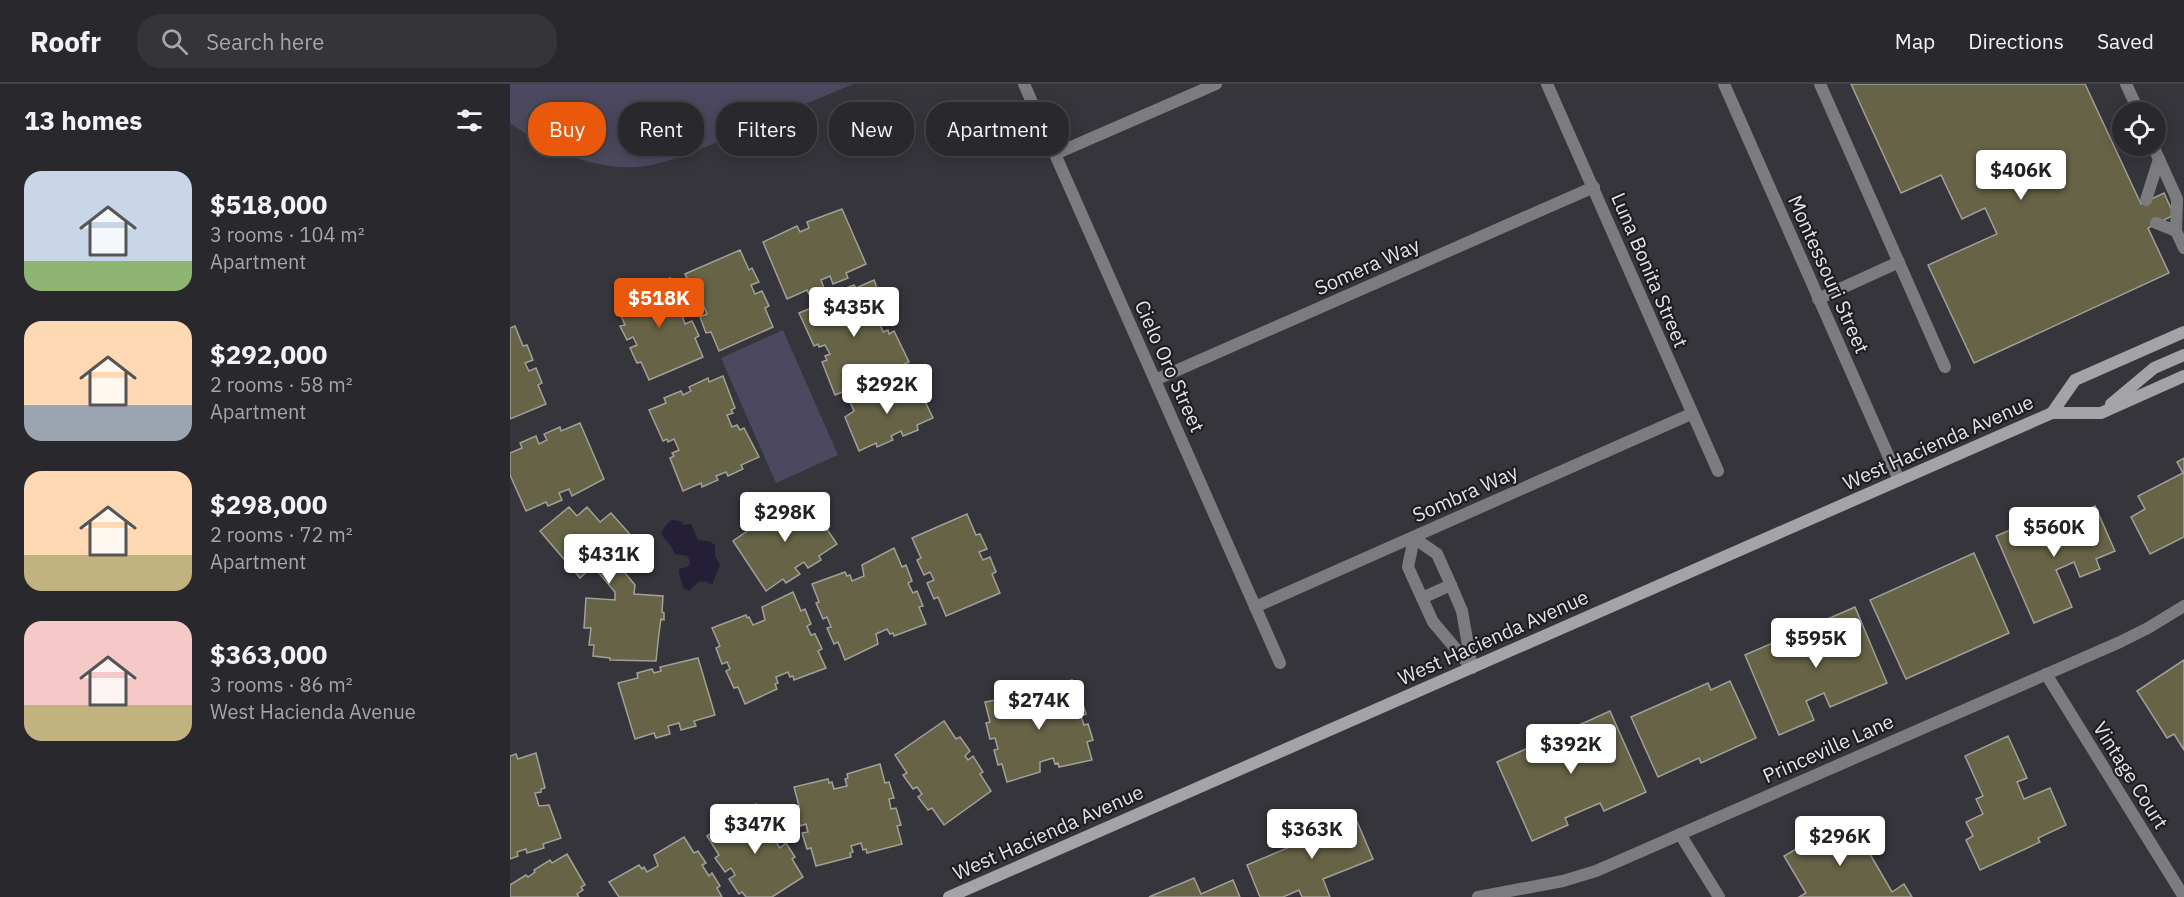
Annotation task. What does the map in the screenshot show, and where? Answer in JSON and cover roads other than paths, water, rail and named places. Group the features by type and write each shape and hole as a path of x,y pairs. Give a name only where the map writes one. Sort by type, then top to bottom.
{"main road":[{"name":"West Hacienda Avenue","path":"2052,413 2075,380 2184,332"},
{"path":"2101,412 2154,368 2184,355"},
{"name":"West Hacienda Avenue","path":"949,897 2052,413 2101,412 2184,376"}],"street":[{"name":"Cielo Oro Street","path":"1024,84 1032,102"},
{"path":"1069,148 1216,84"},
{"name":"Luna Bonita Street","path":"1547,84 1718,471"},
{"name":"Montessouri Street","path":"1724,84 1899,480"},
{"path":"1820,84 1945,367"},
{"path":"2126,84 2134,102"},
{"name":"Cielo Oro Street","path":"1056,156 1280,663"},
{"path":"2158,156 2177,199 2176,231 2184,248"},
{"path":"2146,200 2159,159"},
{"name":"Somera Way","path":"1155,380 1594,188"},
{"path":"2156,223 2176,231"},
{"path":"1818,298 1899,262"},
{"name":"Sombra Way","path":"1255,607 1691,414"},
{"path":"1414,538 1437,554 1462,611 1473,668 1433,622 1422,598 1408,567 1414,538"},
{"path":"1422,598 1451,585"},
{"name":"Princeville Lane","path":"1478,897 1563,881 1596,871 2046,674 2148,628 2184,606"},
{"name":"Vintage Court","path":"2046,674 2184,897"},
{"path":"1680,834 1719,897"}]}
